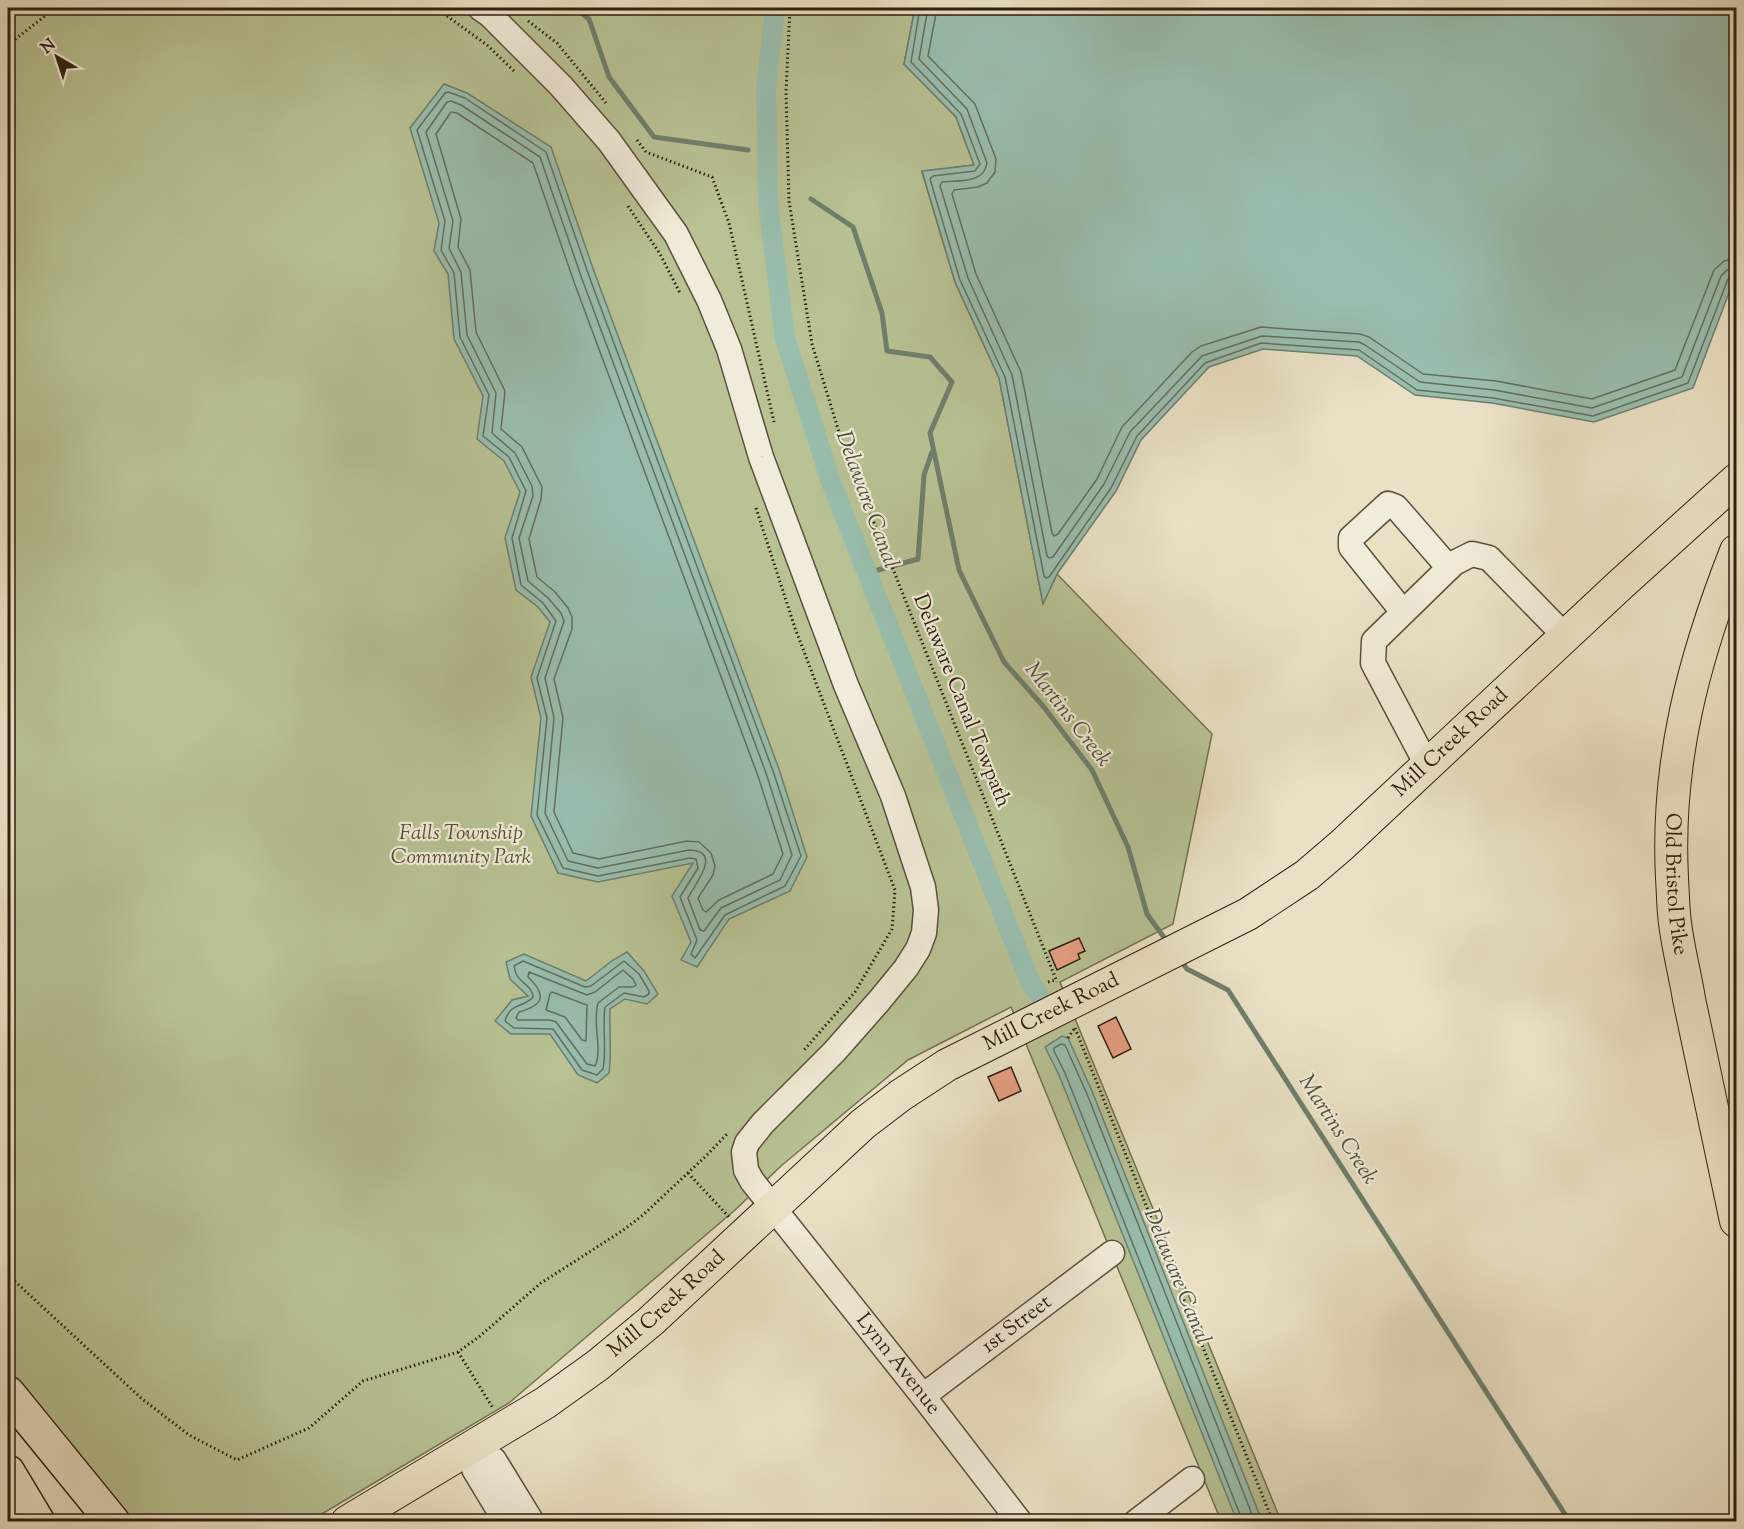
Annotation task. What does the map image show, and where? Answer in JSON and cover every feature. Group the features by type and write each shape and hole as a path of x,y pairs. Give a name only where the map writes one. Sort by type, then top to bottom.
{"highway":[{"path":"8,1392 112,1521"},
{"path":"8,1472 38,1521"},
{"path":"8,1517 10,1521"}],"main road":[{"name":"Mill Creek Road","path":"348,1521 554,1397 626,1343 863,1124 923,1080 970,1053 1248,914 1307,875 1737,480"},
{"name":"Old Bristol Pike","path":"1737,551 1715,606 1695,668 1685,711 1676,767 1671,851 1675,922 1701,1061 1733,1184 1737,1221"}],"street":[{"name":"Lynn Avenue","path":"480,8 490,15 561,86 609,141 681,243 709,300 729,349 761,457 846,685 893,796 923,887 926,910 924,933 918,950 906,968 834,1052 763,1123 747,1143 744,1152 746,1170 752,1181 1020,1521"},
{"path":"1403,612 1351,547 1351,538 1388,504 1396,507 1449,568"},
{"path":"1427,765 1373,663 1374,641 1454,563 1472,554 1489,558 1565,636"},
{"name":"1st Street","path":"923,1396 1112,1253"},
{"path":"473,1446 474,1469 506,1521"},
{"path":"473,1446 494,1460 531,1521"},
{"path":"1136,1521 1192,1479"}],"path":[{"path":"8,45 55,8"},
{"path":"436,8 487,45 521,78"},
{"name":"Delaware Canal Towpath","path":"790,8 786,92 789,201 812,344 846,455 1056,980 1048,982"},
{"path":"623,199 660,254 682,296"},
{"path":"756,507 795,628 895,890 892,929 855,992 800,1054"},
{"path":"1068,1038 1075,1028 1273,1521"},
{"path":"8,1275 141,1398 189,1435 237,1460 309,1428 363,1381 458,1352 541,1283 643,1215 730,1130"},
{"path":"688,1173 745,1234"},
{"path":"458,1352 505,1427"}],"green space":[{"name":"Falls Township Community Park","path":"8,8 915,8 904,64 956,117 974,165 922,172 955,282 999,378 1043,603 1057,574 1212,734 1173,924 1060,982 1281,1521 1221,1521 1011,1007 908,1060 781,1166 735,1210 509,1403 310,1521 127,1521 8,1375"}],"water":[{"path":"915,8 1736,8 1736,274 1693,388 1594,422 1492,403 1415,395 1357,356 1263,349 1209,367 1141,440 1116,491 1057,574 1043,604 999,378 955,282 922,171 974,165 956,117 904,64"},
{"path":"444,84 467,93 551,147 595,274 779,769 807,857 790,891 729,919 697,967 681,960 691,942 672,896 693,863 598,882 558,873 531,816 541,718 531,677 550,622 538,607 516,590 505,538 520,492 504,461 477,439 483,396 454,339 448,274 434,251 439,223 410,128"},
{"path":"627,952 644,971 658,994 647,1004 625,999 610,1009 609,1073 597,1083 578,1075 550,1034 511,1034 495,1021 512,1000 528,996 510,979 506,962 524,954 586,981"},
{"path":"1062,1036 1068,1038 1092,1091 1262,1521 1237,1521 1059,1075 1045,1047"}],"building":[{"path":"1079,938 1085,951 1078,954 1080,959 1057,970 1049,951"},
{"path":"1116,1017 1131,1049 1113,1058 1098,1026"},
{"path":"1011,1067 1021,1091 999,1101 988,1077"}],"waterway":[{"name":"Martins Creek","path":"575,8 589,19 609,77 654,137 748,150"},
{"name":"Delaware Canal","path":"775,8 766,88 768,204 785,338 831,482 1031,984 1038,993"},
{"name":"Martins Creek","path":"811,199 853,227 882,313 887,351 930,357 952,382 930,433 959,570 1004,662 1043,706 1092,770 1128,847 1147,914 1168,943"},
{"path":"867,573 918,559 924,475 932,452"},
{"name":"Martins Creek","path":"1179,958 1187,969 1228,990 1570,1522"}]}
